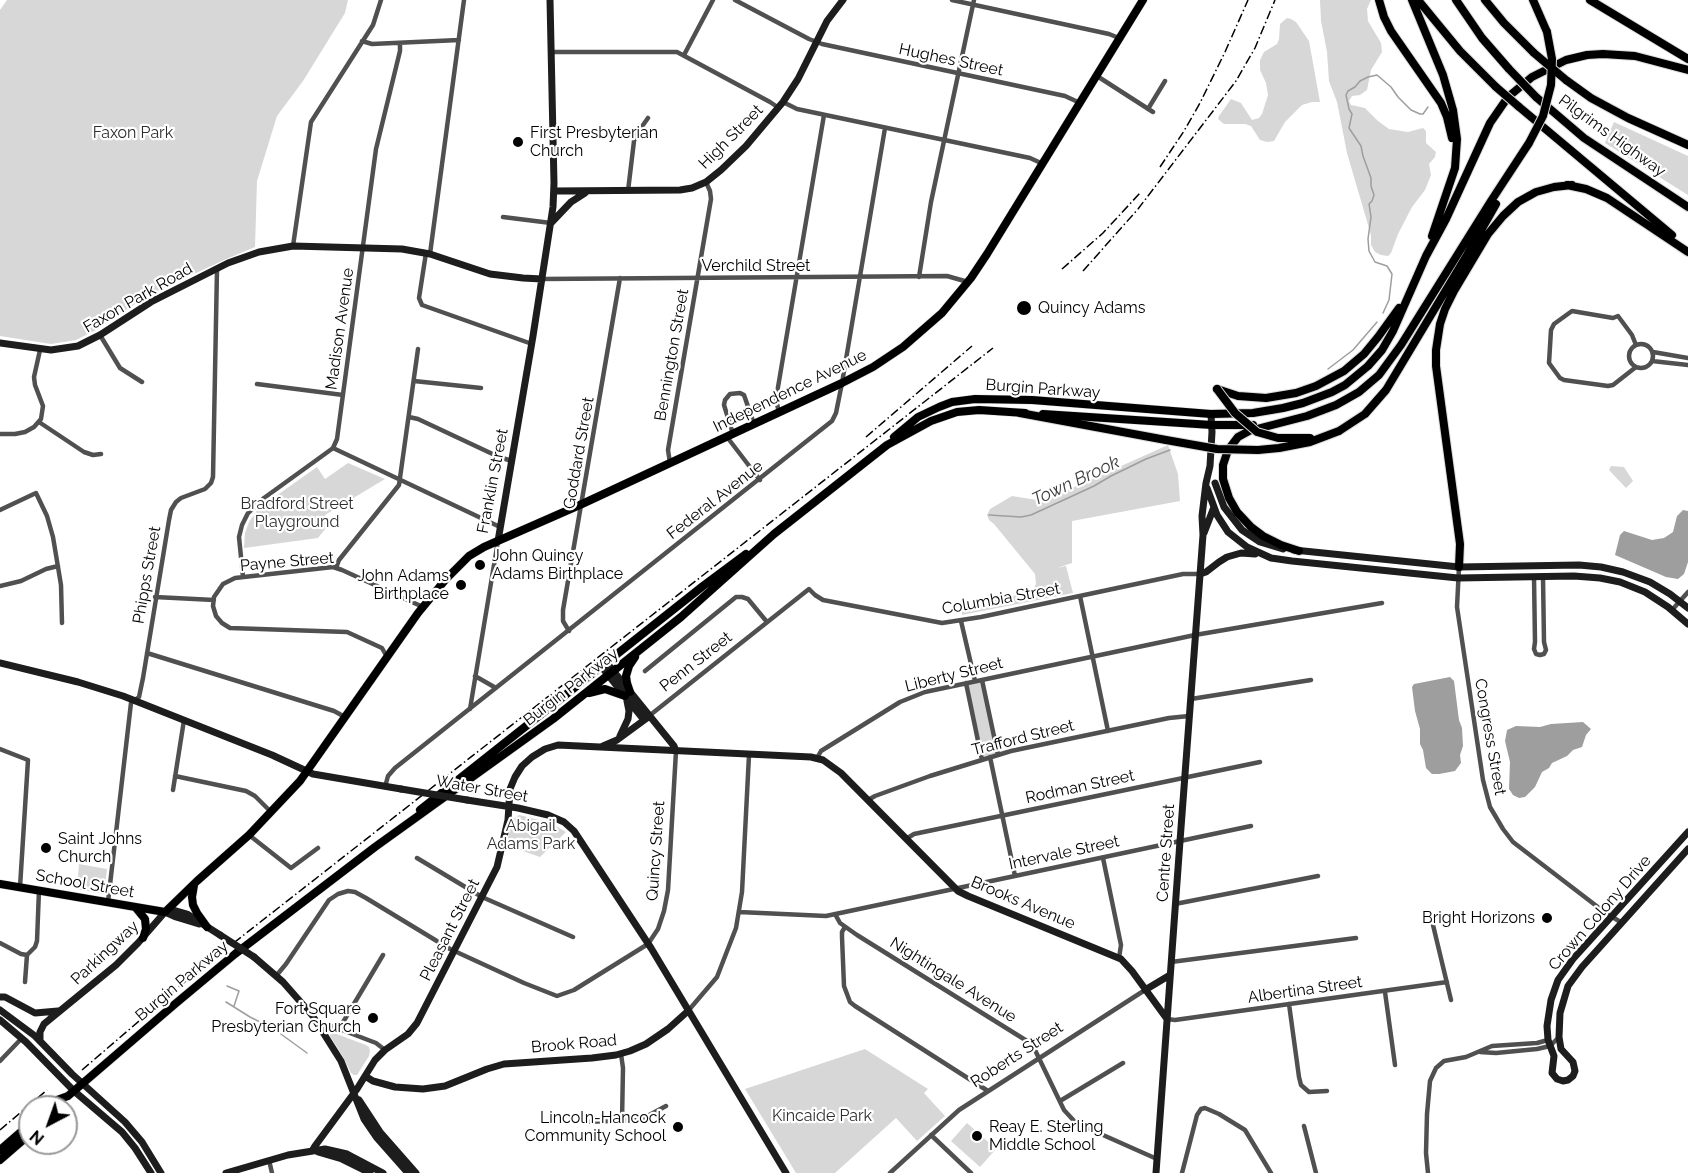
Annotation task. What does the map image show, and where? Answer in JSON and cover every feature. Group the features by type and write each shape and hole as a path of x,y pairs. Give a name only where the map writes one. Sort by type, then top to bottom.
{"highway":[{"path":"1379,0 1391,31 1432,89 1445,112 1453,146 1450,183"},
{"path":"1412,0 1441,68 1455,122 1457,154 1426,256"},
{"path":"1418,0 1460,51 1496,87 1688,251"},
{"name":"Pilgrims Highway","path":"1456,0 1482,38 1536,97 1584,138 1688,207"},
{"name":"Pilgrims Highway","path":"1485,0 1534,53 1591,98 1687,145"},
{"path":"1020,413 1217,448 1258,450 1310,442 1339,431 1371,409 1401,366 1467,255 1542,120 1549,96 1552,64 1547,32 1533,0"},
{"path":"1590,0 1688,59"},
{"path":"1211,414 1267,411 1308,401 1345,385 1375,359 1392,331 1493,119 1508,98 1528,80 1561,62 1597,54 1635,56 1688,70"},
{"path":"1299,551 1267,538 1251,527 1231,503 1222,470 1230,446 1235,439 1249,430 1312,414 1336,405 1359,392 1379,375 1397,351 1529,143"},
{"path":"1467,255 1494,217 1515,198 1543,186 1572,185 1591,190 1612,201 1688,251"},
{"path":"1460,567 1460,544 1436,366 1440,324 1454,291 1488,234 1503,216 1522,199 1536,192 1554,186 1572,185"},
{"path":"1339,431 1321,436 1292,439 1265,435 1253,429 1239,417 1217,389 1250,398 1281,397 1311,388 1335,376 1348,368 1372,345 1413,284"},
{"path":"1212,425 1241,426 1281,422"}],"main road":[{"name":"Independence Avenue","path":"498,541 842,383 873,367 910,342 942,313 968,282 1143,0"},
{"name":"Burgin Parkway","path":"71,1094 217,969 375,847 703,586 774,534 887,445 918,417 945,405 985,398 1211,414"},
{"name":"Burgin Parkway","path":"887,445 931,421 957,412 980,410 1212,425"},
{"name":"Burgin Parkway","path":"375,847 528,738 611,673 774,534"},
{"name":"Franklin Street","path":"165,912 196,881 249,835 298,783 423,607 446,579 469,556 498,541"},
{"path":"575,701 602,689 628,694 627,673 632,661 642,648"},
{"path":"196,881 192,892 193,905 196,914 207,927"},
{"name":"School Street","path":"0,884 165,912"},
{"path":"135,906 145,919 146,929 143,938"},
{"path":"0,1150 18,1134"},
{"path":"0,1160 18,1144"}],"street":[{"path":"293,246 311,122 374,22 381,0"},
{"path":"464,0 428,253 419,300 422,305 532,344"},
{"name":"Franklin Street","path":"498,541 551,223 554,191 550,0"},
{"path":"684,55 713,0"},
{"name":"Hughes Street","path":"735,0 816,42 1065,96 1080,103"},
{"name":"High Street","path":"554,191 684,190 706,182 738,153 781,105 798,80 827,21 843,0"},
{"path":"952,0 974,2 1119,38"},
{"path":"919,277 928,217 974,2"},
{"path":"362,41 372,44 459,40"},
{"name":"Madison Avenue","path":"333,448 338,436 376,144 400,43"},
{"path":"551,52 668,51 684,55 781,105 1027,158 1042,164"},
{"path":"1096,76 1151,110 1165,81"},
{"path":"778,413 776,399 824,115"},
{"path":"628,191 634,141 648,118"},
{"name":"Federal Avenue","path":"385,787 388,776 395,768 830,424 836,413 842,383 885,128"},
{"name":"Bennington Street","path":"670,463 668,450 711,197 710,188 706,182"},
{"path":"503,217 551,223 571,202 590,192"},
{"name":"Faxon Park Road","path":"0,343 40,350 69,349 82,345 145,306 217,269 254,254 293,246 402,249 428,253 490,274 542,279"},
{"name":"Phipps Street","path":"108,902 131,703 139,697 167,525 173,507 181,498 205,489 213,477 217,269"},
{"name":"Verchild Street","path":"542,279 952,277 968,282"},
{"name":"Goddard Street","path":"569,630 564,621 563,610 620,278"},
{"path":"1636,345 1632,335 1618,316 1613,318 1572,311 1554,324 1551,330 1549,363 1564,380 1608,387 1636,367 1647,366 1652,361 1653,352"},
{"path":"100,335 120,368 142,382"},
{"path":"1636,367 1630,361 1629,353 1633,346 1640,344 1648,346 1653,352 1688,358"},
{"path":"336,568 339,560 396,489 400,480 418,349"},
{"path":"0,434 22,433 39,422 44,410 34,385 34,378 40,350"},
{"path":"1652,361 1688,365"},
{"path":"414,381 481,388"},
{"path":"257,384 343,395"},
{"path":"754,424 744,395 730,394 724,404 730,435 760,480"},
{"name":"Centre Street","path":"1156,1173 1203,510 1210,466 1211,414"},
{"path":"409,417 512,461"},
{"path":"39,422 84,452 93,455 101,454"},
{"path":"243,577 239,537 248,513 264,498 333,448 500,527"},
{"name":"Centre Street","path":"1203,535 1216,493 1210,466"},
{"path":"1206,483 1222,525 1247,547 1276,559 1458,578 1590,577 1615,581 1645,592 1679,615 1688,624"},
{"path":"1215,483 1224,507 1238,526 1255,539 1281,548 1460,567 1579,565 1607,568 1629,573 1650,582 1688,607 1679,615"},
{"path":"0,510 36,494 51,526 62,596 62,623"},
{"path":"1203,510 1206,505 1224,507"},
{"path":"470,709 498,541"},
{"path":"1200,574 1232,555 1261,554"},
{"path":"0,586 21,581 58,566"},
{"name":"Congress Street","path":"1460,567 1456,597 1458,615 1483,780 1490,807 1513,842 1622,923"},
{"name":"Payne Street","path":"213,600 218,589 232,579 336,568 423,607"},
{"name":"Columbia Street","path":"809,590 820,599 831,602 938,623 962,621 1183,574 1200,574"},
{"path":"1534,577 1534,647 1535,653 1541,655 1546,652 1543,577"},
{"name":"Penn Street","path":"595,747 617,740 647,718 809,590"},
{"path":"1672,610 1688,592"},
{"path":"1080,596 1107,731"},
{"path":"155,597 213,600 218,619 231,628 347,632 382,648 387,657"},
{"path":"645,671 738,597 749,600 767,622"},
{"name":"Liberty Street","path":"817,758 822,750 904,700 925,692 1195,635 1382,603"},
{"path":"962,621 975,681"},
{"path":"1534,647 1540,643 1546,646"},
{"path":"147,652 334,711 345,717"},
{"name":"Water Street","path":"0,663 84,683 135,700 307,772 509,807 552,816 564,822 574,831 648,944 786,1173"},
{"path":"604,664 676,751"},
{"path":"475,676 496,688"},
{"path":"982,680 998,754"},
{"path":"1191,699 1311,680"},
{"path":"966,683 982,760"},
{"path":"617,740 628,719 628,694"},
{"name":"Trafford Street","path":"868,801 875,795 998,754 1169,718 1189,716"},
{"path":"173,790 184,720"},
{"path":"509,807 513,780 522,766 536,754 558,745 817,758"},
{"path":"0,749 28,760 20,887"},
{"name":"Quincy Street","path":"648,944 660,924 668,896 676,751"},
{"name":"Brook Road","path":"365,1076 395,1088 423,1089 445,1086 504,1064 621,1054 651,1041 688,1011 719,975 732,941 739,912 749,755"},
{"path":"990,757 1015,876"},
{"name":"Brooks Avenue","path":"817,758 837,770 955,888 968,896 1119,958 1132,971 1167,1019"},
{"name":"Rodman Street","path":"906,839 914,834 1260,762"},
{"path":"175,776 246,791 255,796 271,812"},
{"name":"Pleasant Street","path":"312,1151 375,1060 408,1034 417,1023 498,864 509,807"},
{"name":"Intervale Street","path":"739,912 816,916 835,914 1251,826"},
{"name":"Crown Colony Drive","path":"1553,1065 1554,1056 1549,1043 1547,1026 1548,1011 1558,980 1573,959 1688,832"},
{"path":"249,835 291,868 318,848"},
{"name":"Crown Colony Drive","path":"1559,1037 1560,1013 1568,986 1688,849"},
{"path":"417,858 482,897 573,937"},
{"path":"1103,858 1121,945 1119,958"},
{"path":"1175,904 1185,904 1318,876"},
{"path":"25,982 27,955 35,947 37,941 39,890"},
{"path":"276,976 329,900 341,892 355,892 454,951 524,983 559,996 578,988 648,944"},
{"name":"School Street","path":"165,912 173,910 187,914 254,957 303,1004 338,1055 359,1109 370,1129 408,1173"},
{"name":"Parkingway","path":"40,1041 41,1029 60,1010 105,975 143,938 165,912"},
{"name":"Nightingale Avenue","path":"835,914 838,921 845,927 1023,1038 1033,1047 1068,1116 1079,1125 1158,1159"},
{"path":"1433,925 1451,1000"},
{"path":"845,927 842,932 844,986 850,1002 988,1091"},
{"path":"1171,962 1356,938"},
{"path":"0,943 27,955"},
{"path":"339,1029 382,955"},
{"name":"Roberts Street","path":"890,1173 959,1110 1038,1057 1170,975"},
{"name":"Albertina Street","path":"1167,1019 1175,1020 1447,982"},
{"path":"1385,992 1395,1065"},
{"path":"0,997 5,997 35,1013 60,1010"},
{"path":"1288,1004 1301,1085 1309,1092 1328,1091"},
{"path":"0,1010 40,1041 131,1128 148,1150 161,1173"},
{"path":"0,1020 31,1046 58,1074 71,1094 130,1141 151,1173"},
{"path":"319,1025 326,1024 378,1044 385,1050"},
{"path":"1428,1173 1427,1119 1432,1075 1444,1061 1466,1057 1495,1046 1549,1043 1559,1037 1561,1049 1570,1060 1574,1065 1574,1074 1571,1078 1566,1081 1559,1080 1552,1070 1553,1065 1560,1058 1570,1060"},
{"path":"0,1061 22,1038"},
{"path":"621,1054 622,1121"},
{"path":"1060,1101 1123,1063"},
{"name":"School Street","path":"354,1092 380,1132 416,1173"},
{"path":"582,1122 643,1119 666,1106"},
{"path":"1182,1173 1197,1115 1201,1109 1205,1108 1243,1128 1271,1173"},
{"path":"1305,1126 1316,1173"},
{"path":"931,1135 971,1173"},
{"path":"226,1173 269,1160 325,1149 343,1152 383,1173"},
{"path":"312,1151 342,1159 370,1173"},
{"path":"269,1160 272,1173"}],"green space":[{"name":"Faxon Park","path":"7,0 348,0 345,13 303,81 277,116 257,181 255,247 147,296 96,330 76,340 51,344 0,336 0,10"},
{"path":"1320,0 1371,0 1367,9 1368,21 1381,43 1382,52 1371,70 1367,90 1360,95 1352,96 1349,101 1351,105 1365,108 1389,129 1408,132 1423,128 1426,131 1426,143 1436,152 1429,164 1431,175 1425,190 1412,207 1388,256 1375,252 1371,245 1371,235 1347,153 1337,102 1329,81"},
{"path":"1287,18 1296,22 1309,41 1320,102 1302,105 1285,122 1274,141 1267,142 1260,140 1251,126 1224,124 1218,119 1231,99 1241,103 1252,120 1259,118 1262,114 1268,95 1260,70 1260,60 1264,52 1277,44 1280,24"},
{"path":"1614,122 1688,156 1688,195 1605,143"},
{"path":"1168,445 1178,474 1180,501 1072,521 1072,563 1057,568 1066,566 1073,593 962,615 963,606 1028,593 1036,584 1035,574 989,520 987,515 990,509 1012,496 1043,501"},
{"name":"Bradford Street Playground","path":"348,463 385,479 325,515 330,523 318,538 244,548 245,533 249,522 259,508 317,467 325,479"},
{"path":"1611,466 1624,467 1633,481 1626,488 1609,470"},
{"path":"982,680 998,755 982,760 966,683"},
{"name":"Abigail Adams Park","path":"519,815 551,823 566,832 540,857 506,845 513,819"},
{"path":"79,864 107,869 104,894 77,889"},
{"path":"331,1032 369,1047 369,1056 357,1075 351,1073 330,1036"},
{"name":"Kincaide Park","path":"865,1049 928,1089 924,1093 945,1116 917,1141 896,1118 835,1173 796,1173 745,1089"},
{"path":"967,1123 996,1149 980,1167 951,1141"}],"shaded area":[{"path":"1683,510 1688,511 1688,562 1684,574 1678,579 1666,577 1615,555 1620,535 1624,531 1652,540 1664,538 1673,532 1677,516"},
{"path":"1450,677 1454,681 1462,728 1461,763 1455,771 1432,774 1426,768 1420,744 1420,729 1412,687 1414,684"},
{"path":"1583,722 1591,729 1582,747 1552,763 1542,772 1535,787 1525,797 1519,798 1513,795 1509,789 1510,762 1505,741 1507,730 1516,726 1540,727"}],"waterway":[{"name":"Town Brook","path":"1383,313 1389,300 1392,274 1387,266 1375,262 1369,251 1371,217 1369,204 1374,195 1361,146 1349,128 1352,114 1346,95 1360,81 1377,75 1411,110 1423,114 1428,107"},
{"name":"Town Brook","path":"1328,369 1353,350 1377,322"},
{"name":"Town Brook","path":"989,515 1021,517 1031,515 1146,459 1170,450"},
{"path":"227,986 239,991 234,1006"},
{"name":"Town Brook","path":"226,1002 274,1029 307,1053"}],"railway":[{"path":"1160,167 1200,103 1248,0"},
{"path":"1083,271 1138,209 1236,81 1255,48 1275,0"},
{"path":"1062,269 1103,233 1140,193"},
{"path":"866,437 972,346"},
{"path":"82,1070 194,974 993,348"},
{"path":"0,1130 47,1090"}],"place":[{"name":"First Presbyterian Church","path":"518,142"},
{"name":"Quincy Adams","path":"1024,308"},
{"name":"John Quincy Adams Birthplace","path":"480,565"},
{"name":"John Adams Birthplace","path":"461,585"},
{"name":"Saint Johns Church","path":"46,848"},
{"name":"Bright Horizons","path":"1547,918"},
{"name":"Fort Square Presbyterian Church","path":"373,1018"},
{"name":"Lincoln-Hancock Community School","path":"678,1127"},
{"name":"Reay E. Sterling Middle School","path":"977,1136"}]}
